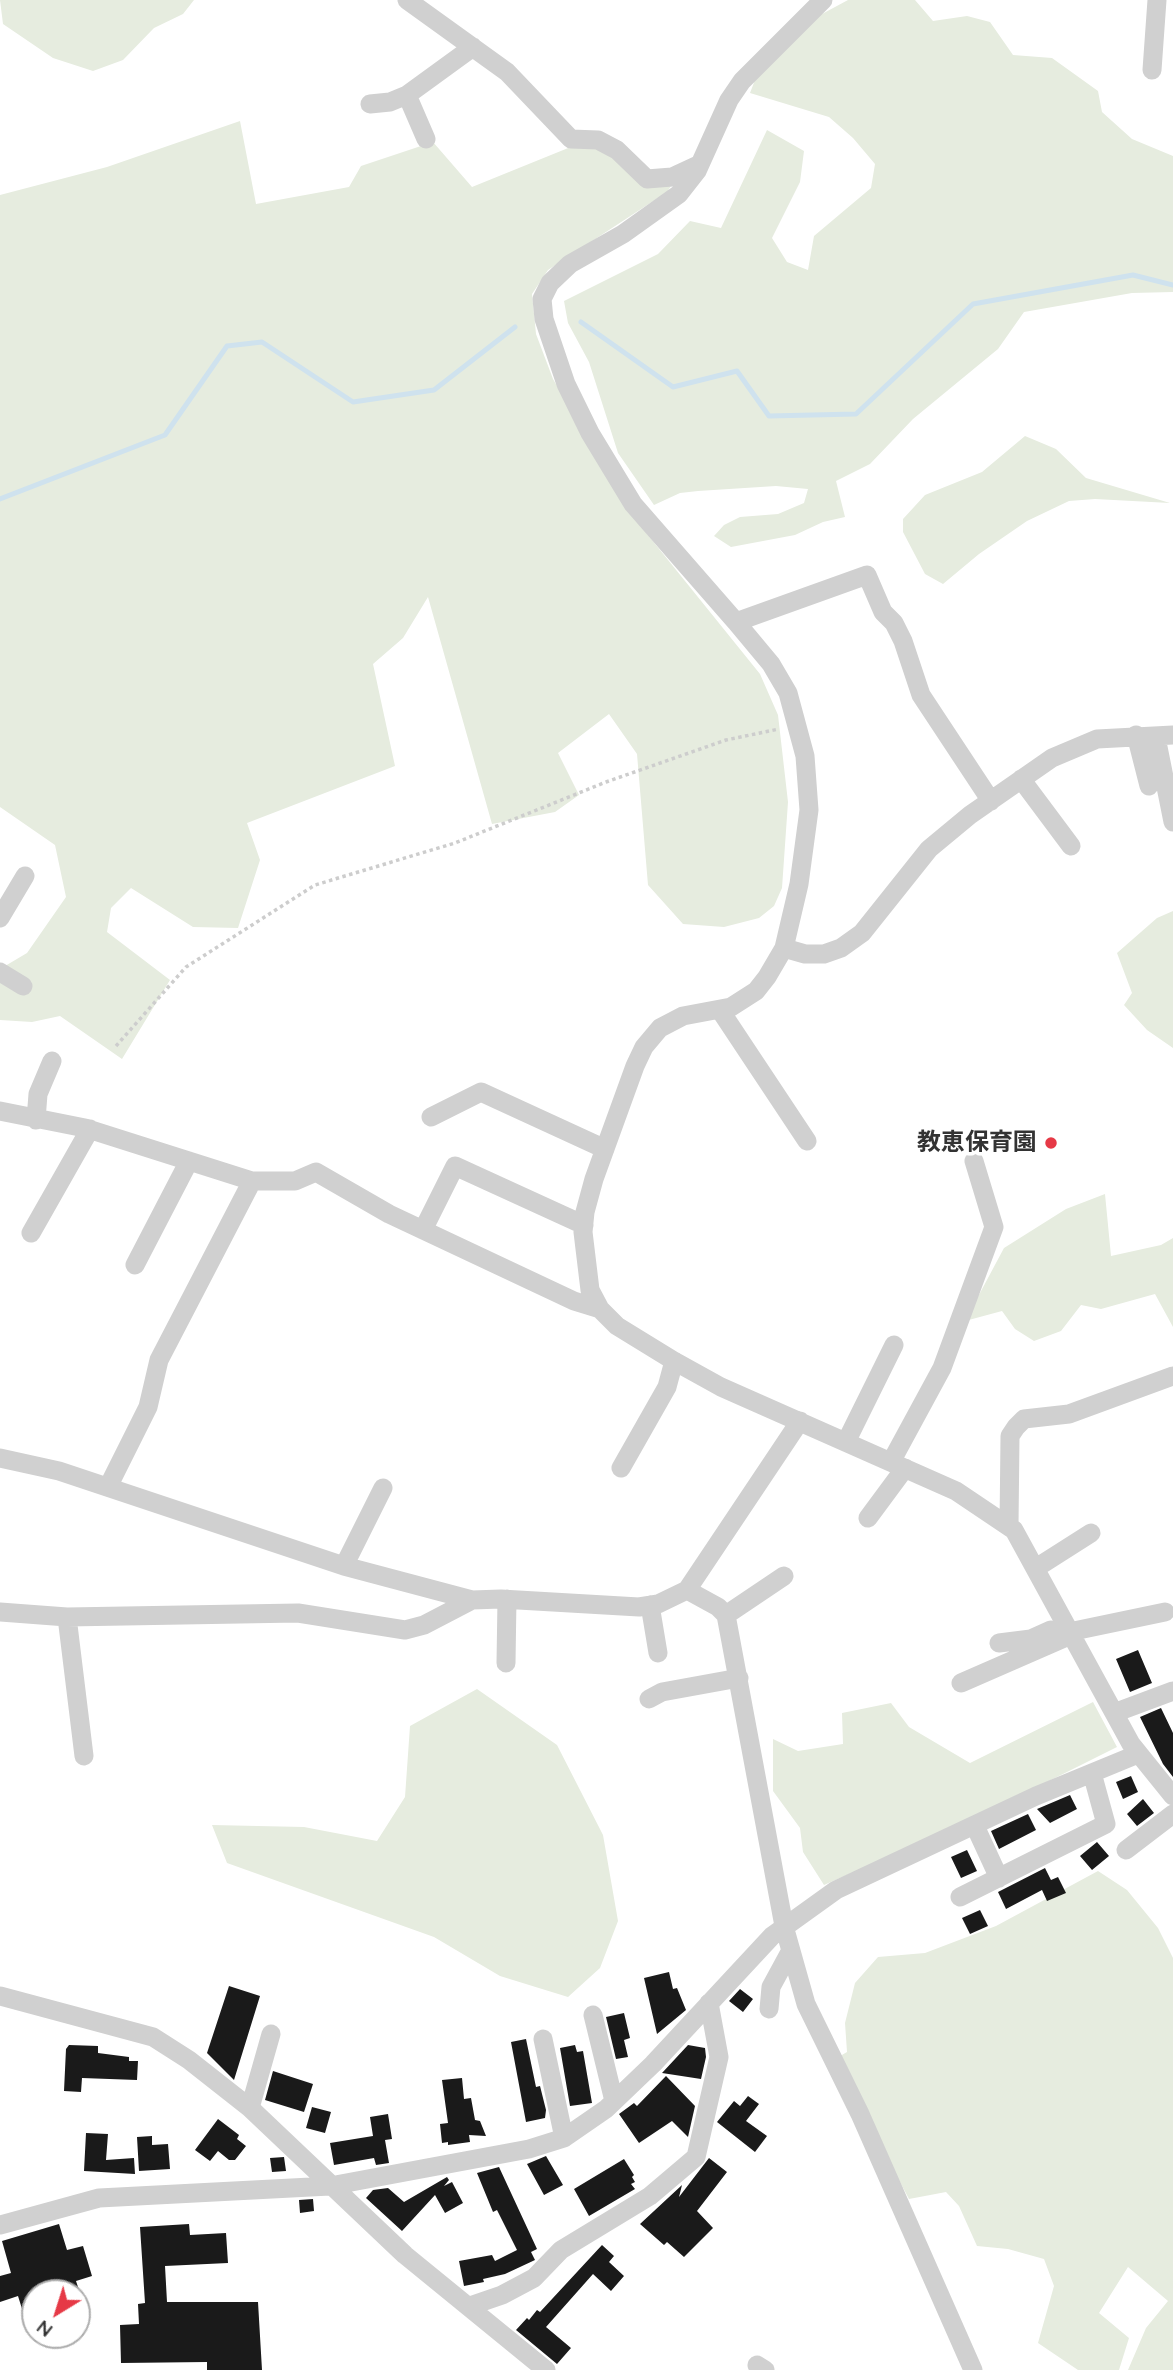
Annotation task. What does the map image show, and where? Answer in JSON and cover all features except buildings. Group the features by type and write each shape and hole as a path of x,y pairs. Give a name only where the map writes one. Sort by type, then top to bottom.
{"street":[{"path":"407,0 507,72 571,139 598,140 617,150 647,179 672,177 701,163"},
{"path":"823,0 742,80 729,100 701,163 679,194 623,234 570,264 550,282 542,299 547,331 566,384 606,460 633,504 771,664 788,693 805,757 809,810 799,884 784,948 756,991 732,1007 683,1016 660,1028 643,1048 594,1179 584,1225 590,1290 600,1309 617,1326 721,1387 956,1491 1009,1526 1036,1568 1138,1754 1173,1796"},
{"path":"1152,70 1157,0"},
{"path":"370,104 390,102 407,95 473,47"},
{"path":"407,95 426,139"},
{"path":"736,622 867,575 883,612 894,623 903,641 921,695 991,801"},
{"path":"784,948 804,954 824,954 841,948 862,933 929,849 1021,779 1073,747 1097,739 1136,735 1164,736 1173,822"},
{"path":"1136,735 1149,786"},
{"path":"1021,779 1071,846"},
{"path":"0,918 25,876"},
{"path":"0,972 23,986"},
{"path":"720,1010 807,1141"},
{"path":"36,1119 38,1094 52,1062"},
{"path":"431,1117 481,1092 605,1149"},
{"path":"0,1111 90,1129 252,1181 295,1181 316,1172 423,1230 574,1301 600,1309"},
{"path":"31,1233 90,1129"},
{"path":"135,1265 189,1161"},
{"path":"869,1518 898,1465 942,1368 994,1227 974,1161"},
{"path":"423,1230 455,1166 584,1225"},
{"path":"108,1487 148,1407 159,1360 252,1181"},
{"path":"846,1442 894,1345"},
{"path":"621,1468 667,1387 674,1360"},
{"path":"1009,1526 1010,1436 1024,1419 1069,1414 1173,1377"},
{"path":"0,1458 59,1471 344,1566 472,1600 650,1605 679,1596 687,1590 800,1421"},
{"path":"344,1566 383,1488"},
{"path":"1036,1568 1091,1533"},
{"path":"726,1615 784,1576"},
{"path":"687,1590 718,1607 726,1615 784,1926 806,2004 860,2114 973,2370"},
{"path":"506,1663 507,1599"},
{"path":"0,1612 67,1617 298,1613 405,1630 424,1625 472,1600"},
{"path":"650,1605 658,1653"},
{"path":"999,1643 1165,1612"},
{"path":"67,1617 84,1756"},
{"path":"961,1683 1068,1630"},
{"path":"649,1699 662,1692 738,1678"},
{"path":"1114,1713 1173,1691"},
{"path":"0,2225 99,2198 330,2186 491,2157 564,2137 614,2101 653,2064 784,1926 835,1890 1138,1754"},
{"path":"960,1897 1106,1824 1092,1773"},
{"path":"1126,1850 1173,1814"},
{"path":"975,1826 999,1878"},
{"path":"769,2009 771,1987 790,1952"},
{"path":"0,1996 153,2037 189,2060 250,2108 405,2255 546,2370"},
{"path":"470,2306 502,2295 534,2278 561,2250 650,2196 696,2157 719,2057 709,2003"},
{"path":"593,2015 614,2101"},
{"path":"250,2108 271,2034"},
{"path":"543,2039 564,2137"}],"path":[{"path":"116,1046 186,967 315,885 455,844 606,782 726,740 798,725"}],"shaded area":[{"path":"0,0 194,0 183,14 154,28 123,60 93,71 53,58 3,24"},
{"path":"848,0 915,0 933,21 967,16 990,22 1013,55 1052,58 1098,91 1102,112 1132,139 1173,156 1173,292 1132,293 1024,312 998,349 913,419 870,464 836,481 845,517 823,522 795,535 731,547 714,536 724,525 740,517 778,514 804,503 808,489 776,486 698,491 680,493 654,505 618,453 589,362 568,323 564,301 658,254 690,221 721,228 767,130 804,151 800,182 772,238 787,262 808,270 814,236 871,188 875,164 853,138 829,117 750,93 760,67 796,28"},
{"path":"240,121 256,204 349,187 361,166 433,142 472,187 583,142 673,183 667,192 548,270 532,294 536,334 553,379 635,519 760,674 778,715 788,802 782,888 774,906 759,918 724,927 683,924 648,885 637,754 609,714 558,753 579,795 555,812 492,824 428,597 403,638 373,664 395,766 247,823 260,860 238,928 193,927 131,888 111,908 107,932 170,980 122,1059 60,1016 32,1022 0,1020 0,969 27,953 66,897 55,845 0,807 0,195 107,167"},
{"path":"1025,436 1056,449 1086,478 1170,503 1095,499 1069,501 1027,521 979,554 943,584 925,574 903,532 903,519 925,495 982,472"},
{"path":"1173,911 1173,1048 1147,1030 1124,1005 1132,993 1117,953 1157,918"},
{"path":"1105,1194 1111,1256 1161,1245 1173,1238 1173,1327 1155,1294 1101,1309 1081,1305 1061,1331 1034,1341 1015,1329 1002,1311 965,1321 1004,1248 1066,1209"},
{"path":"477,1689 557,1745 603,1835 618,1921 600,1968 568,1997 500,1976 434,1937 227,1863 212,1825 304,1827 377,1841 405,1797 410,1726"},
{"path":"1093,1702 1117,1747 959,1826 824,1885 803,1852 800,1828 773,1791 773,1739 798,1751 843,1744 842,1713 891,1703 909,1727 970,1763"},
{"path":"1098,1871 1127,1890 1158,1928 1173,1958 1173,2370 1128,2370 1146,2328 1168,2301 1128,2267 1099,2313 1129,2338 1119,2370 1078,2370 1038,2343 1054,2286 1044,2259 1008,2249 977,2246 959,2206 946,2192 909,2199 835,2059 847,2052 845,2023 855,1983 878,1957 925,1953 996,1926"}],"waterway":[{"path":"581,322 673,387 737,371 769,416 856,414 973,304 1133,275 1173,285"},
{"path":"0,499 165,435 227,346 262,342 353,402 434,390 515,327"}],"place":[{"name":"教恵保育園","path":"1051,1143"}]}
